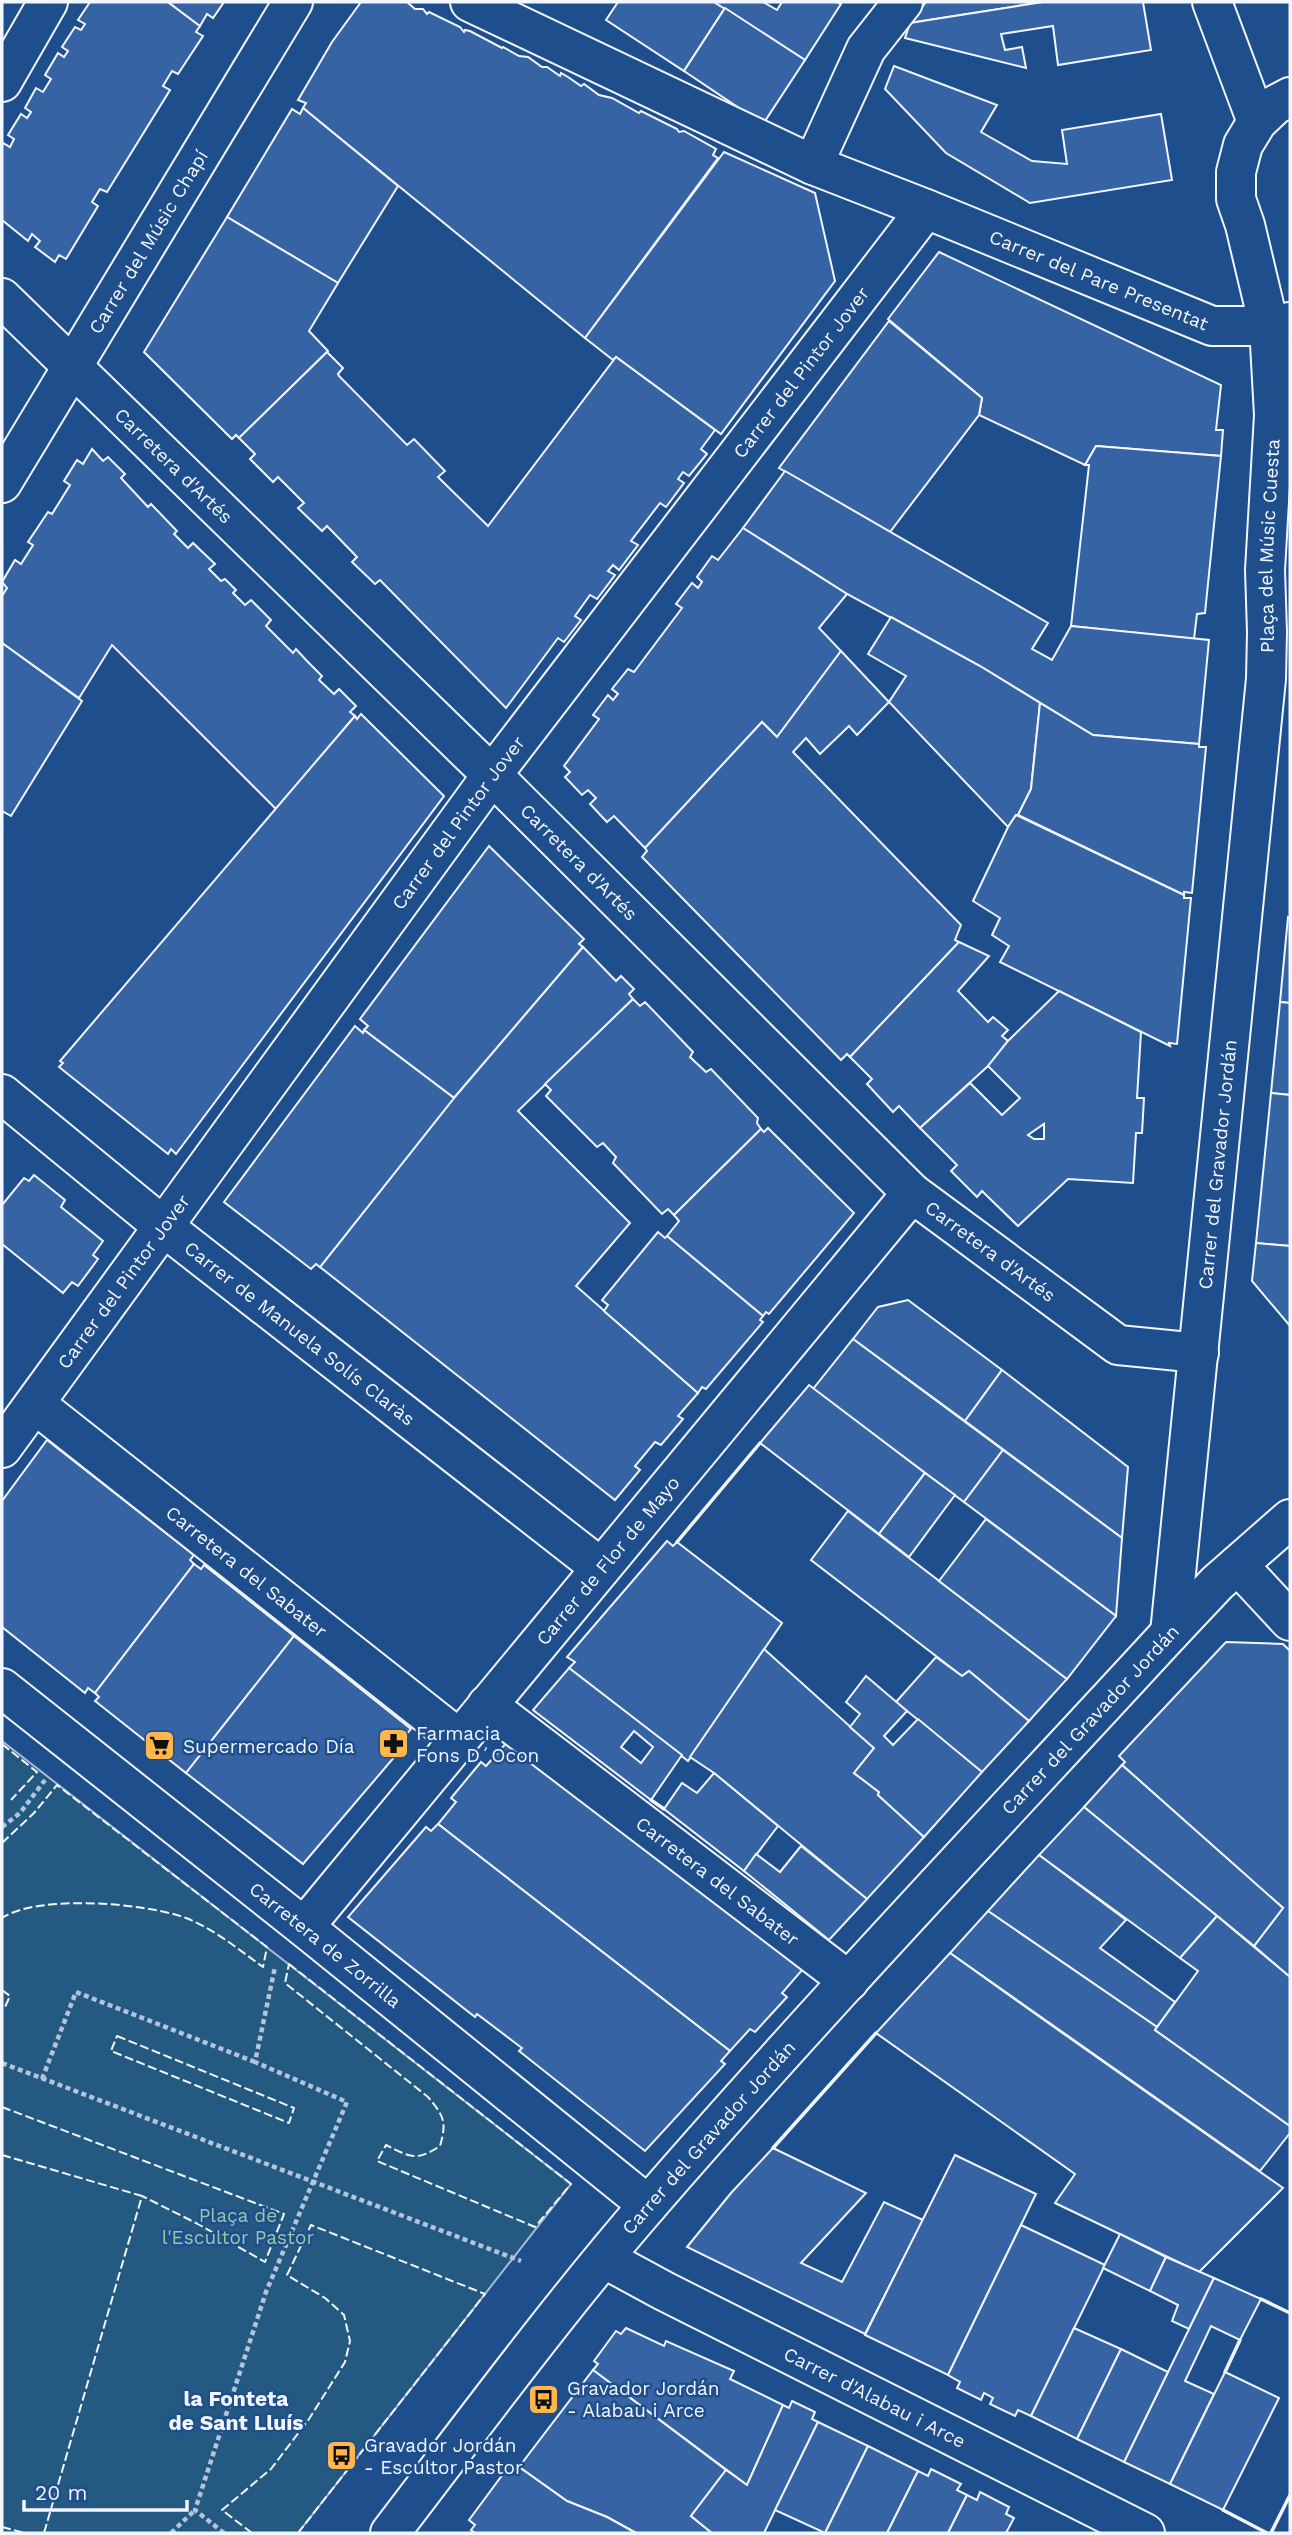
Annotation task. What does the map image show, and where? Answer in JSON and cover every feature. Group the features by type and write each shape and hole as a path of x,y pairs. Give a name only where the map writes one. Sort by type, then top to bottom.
{"street":[{"path":"2,82 48,2"},
{"name":"Carrer del Músic Chapí","path":"2,482 293,2"},
{"name":"Carrer del Pare Presentat","path":"470,2 813,165 1212,326 1280,324"},
{"path":"813,165 866,48 903,2"},
{"path":"1212,2 1257,122"},
{"path":"1280,324 1236,199 1236,172 1243,145 1257,122 1275,105 1290,97"},
{"name":"Carrer del Pintor Jover","path":"2,1448 492,775 926,209"},
{"name":"Carretera d'Artés","path":"2,298 492,775 912,1193 1118,1345 1199,1353"},
{"name":"Plaça del Músic Cuesta","path":"1278,680 1267,632 1265,570 1280,324"},
{"name":"Carrer del Gravador Jordán","path":"390,2533 560,2312 648,2205 849,1981 1170,1633 1199,1353 1278,680"},
{"name":"Carrer de Manuela Solís Claràs","path":"2,1094 164,1227 601,1568"},
{"name":"Carrer de Flor de Mayo","path":"304,1927 912,1193"},
{"name":"Carretera del Sabater","path":"35,1404 459,1739"},
{"path":"1170,1633 1217,1583 1290,1519"},
{"path":"1238,1565 1290,1621"},
{"name":"Carretera de Zorrilla","path":"2,1688 304,1927 648,2205"},
{"name":"Carretera del Sabater","path":"487,1705 849,1981"},
{"name":"Carrer d'Alabau i Arce","path":"605,2259 676,2298 1144,2533"}],"path":[{"path":"2,1827 20,1813 46,1780"},
{"path":"255,2062 276,1958"},
{"path":"42,2079 76,1992 255,2062 346,2102 266,2291 195,2510 172,2533"},
{"path":"2,2063 520,2261"},
{"path":"195,2510 224,2533"}],"green space":[{"name":"Plaça de l'Escultor Pastor","path":"2,1741 571,2184 298,2533 2,2533"}],"building":[{"path":"90,2 168,2 200,26 196,32 203,36 178,74 172,71 163,86 170,90 107,192 100,189 92,202 98,206 66,259 59,255 55,262 35,247 40,241 32,234 28,241 2,220 2,145 3,143 10,147 14,139 8,135 21,114 27,118 31,112 25,108 36,88 43,92 51,79 45,75 58,53 64,57 68,51 62,47 75,27 81,30 85,24 78,20"},
{"path":"168,2 224,2 213,18 207,14 200,26"},
{"path":"361,2 407,2 415,9 423,9 427,14 429,12 460,27 464,32 470,31 519,56 528,57 560,76 561,73 599,95 612,98 639,113 641,111 716,149 713,155 718,158 585,338 303,108 306,103 298,100 332,42"},
{"path":"618,2 714,2 725,8 684,71 606,20"},
{"path":"714,2 763,2 777,10 782,2 841,4 805,60"},
{"path":"926,2 1043,2 910,23"},
{"path":"1043,2 1143,2 1151,50 1058,65 1053,26 1001,34 1005,50 1022,47 1026,68 905,38 910,23"},
{"path":"725,8 805,60 763,124 684,71"},
{"path":"894,66 997,105 981,132 1032,161 1067,164 1062,130 1161,114 1172,180 1030,203 946,153 885,89"},
{"path":"303,108 398,186 338,283 227,217 292,109 300,114"},
{"path":"724,152 815,193 835,281 721,434 616,357 613,360 585,338"},
{"path":"227,217 338,283 309,331 328,351 239,438 236,435 232,439 144,352"},
{"path":"939,252 1221,385 1216,430 1223,430 1221,456 1096,446 1085,465 979,415 982,398 888,319"},
{"path":"889,321 982,398 979,415 890,532 779,468"},
{"path":"327,352 343,368 339,376 407,445 414,439 445,471 438,477 488,526 616,357 715,430 701,449 707,454 689,476 683,472 678,479 684,483 666,507 660,503 631,541 638,545 619,570 613,565 608,571 615,575 597,599 590,595 575,616 581,620 564,642 558,638 506,708 380,580 375,584 352,562 357,557 327,526 322,531 298,508 304,503 278,477 273,482 250,459 255,454 239,438"},
{"path":"1096,446 1221,456 1205,613 1197,614 1194,639 1071,626 1089,465 1085,465"},
{"path":"92,449 103,461 108,457 125,474 121,478 148,507 151,504 177,531 174,534 188,548 193,543 215,564 209,569 221,581 225,579 236,590 233,593 245,605 251,600 271,620 266,626 293,653 296,649 322,676 319,680 334,694 339,689 356,706 350,712 355,716 276,809 112,645 79,698 2,643 2,596 7,588 2,582 15,560 21,564 33,545 28,542 48,512 52,514 70,485 64,481 77,460 83,464"},
{"path":"785,471 1048,623 1032,649 1052,660 1071,626 1209,640 1199,744 1093,735 980,666 847,594 743,528"},
{"path":"743,528 847,594 819,628 841,651 777,737 762,722 645,848 614,816 607,822 590,804 596,798 588,790 582,795 565,777 570,772 564,766 599,719 593,715 608,695 613,700 618,694 612,689 628,669 634,672 682,608 676,604 692,583 698,588 702,582 697,577 712,556 718,560"},
{"path":"891,617 1040,703 1031,789 1018,815 1008,827 889,702 906,676 868,654"},
{"path":"2,643 82,701 11,816 2,811"},
{"path":"841,651 889,702 857,735 849,726 820,754 806,738 793,752 961,925 955,940 959,942 850,1057 847,1054 841,1060 642,857 647,851 645,848 762,722 777,737"},
{"path":"1040,703 1093,735 1199,744 1199,747 1206,747 1192,893 1184,892 1184,895 1018,815 1031,789"},
{"path":"361,714 444,796 176,1154 171,1149 168,1154 59,1067 63,1063 60,1061 355,716 357,719"},
{"path":"1016,815 1184,895 1184,898 1191,898 1177,1044 1169,1043 1170,1046 1000,962 1009,946 992,935 1000,918 973,901"},
{"path":"489,846 584,939 579,944 583,947 454,1098 364,1030 368,1026 360,1019"},
{"path":"1288,917 1290,918 1290,1003 1280,1002"},
{"path":"959,942 989,956 958,991 988,1022 993,1017 1008,1030 1002,1036 1008,1041 988,1066 920,1128 899,1106 893,1112 867,1084 872,1079 850,1057"},
{"path":"583,947 616,981 621,976 634,989 629,994 633,999 518,1111 630,1223 576,1286 698,1393 678,1416 683,1419 661,1445 655,1442 635,1466 640,1470 615,1500 320,1267 454,1098"},
{"path":"1059,991 1141,1032 1137,1098 1144,1098 1142,1133 1136,1133 1133,1183 1068,1179 1018,1226 982,1191 977,1197 951,1171 957,1165 920,1128 970,1083 1002,1115 1020,1098 988,1066 1008,1041","holes":["1044,1124 1044,1139 1034,1139 1028,1135"]},
{"path":"633,999 640,1006 645,1002 693,1052 690,1057 706,1072 711,1069 758,1118 757,1123 761,1129 674,1215 668,1209 662,1214 613,1163 616,1157 603,1143 597,1147 546,1096 551,1090 545,1084"},
{"path":"1280,1002 1290,1003 1290,1095 1271,1093"},
{"path":"355,1026 454,1098 320,1267 316,1264 311,1269 224,1202"},
{"path":"1271,1093 1290,1095 1290,1246 1256,1243"},
{"path":"768,1128 854,1213 769,1314 766,1312 763,1316 667,1236 679,1221 674,1215 761,1129 764,1132"},
{"path":"34,1175 65,1200 61,1207 103,1241 93,1255 98,1259 78,1286 72,1282 63,1293 2,1244 2,1205 24,1178 29,1181"},
{"path":"658,1232 665,1238 667,1236 763,1316 760,1320 763,1322 706,1389 702,1387 698,1393 604,1311 608,1305 602,1300"},
{"path":"1256,1243 1290,1246 1290,1326 1252,1281"},
{"path":"908,1300 1002,1370 965,1421 853,1339 878,1307"},
{"path":"853,1339 1003,1450 964,1502 813,1389"},
{"path":"1002,1370 1128,1467 1122,1538 965,1421"},
{"path":"809,1385 925,1473 879,1534 760,1443"},
{"path":"47,1440 194,1555 190,1560 194,1564 95,1693 88,1688 85,1693 2,1627 2,1501"},
{"path":"1003,1450 1122,1538 1116,1616 964,1502"},
{"path":"925,1473 955,1495 909,1557 879,1534"},
{"path":"848,1511 1067,1679 1029,1721 969,1671 962,1676 811,1560"},
{"path":"986,1519 1116,1616 1067,1679 939,1581"},
{"path":"667,1541 673,1546 677,1542 782,1623 688,1761 569,1668 575,1662 567,1657"},
{"path":"194,1564 201,1569 204,1565 294,1636 186,1773 95,1701 99,1697 95,1693"},
{"path":"294,1636 411,1729 398,1744 402,1748 303,1864 186,1773"},
{"path":"1226,1642 1283,1644 1290,1651 1290,1977 1254,1946 1283,1908 1122,1765 1125,1762 1119,1756"},
{"path":"764,1649 874,1748 854,1773 879,1792 878,1795 924,1837 867,1899 714,1773 690,1757"},
{"path":"936,1657 962,1676 969,1671 1029,1721 982,1772 896,1702"},
{"path":"569,1668 682,1755 651,1800 533,1710","holes":["634,1731 653,1747 641,1763 621,1747"]},
{"path":"866,1676 907,1711 884,1736 893,1745 918,1719 982,1772 924,1837 878,1795 879,1792 854,1773 874,1748 850,1727 860,1714 846,1702"},
{"path":"507,1742 803,1969 782,1993 787,1997 755,2032 750,2029 730,2051 438,1824 456,1802 451,1798 481,1762 486,1766"},
{"path":"1122,1765 1283,1908 1254,1946 1084,1807"},
{"path":"714,1773 778,1826 744,1871 664,1809 682,1783 697,1793"},
{"path":"1084,1807 1217,1916 1180,1958 1039,1855"},
{"path":"438,1824 730,2051 721,2061 725,2064 645,2151 519,2051 522,2048 477,2014 475,2017 348,1917 426,1827 431,1831"},
{"path":"801,1846 867,1899 829,1940 744,1871 756,1854 780,1872"},
{"path":"1039,1855 1126,1920 1100,1948 1175,2002 1157,2027 988,1911"},
{"path":"988,1911 1157,2027 1155,2030 1290,2126 1290,2133 1260,2171 950,1953"},
{"path":"1217,1916 1290,1977 1290,2126 1155,2030 1198,1971 1180,1958"},
{"path":"950,1953 1283,2188 1199,2272 1055,2203 1075,2174 876,2033"},
{"path":"773,2148 866,2193 801,2263 842,2282 884,2202 923,2220 865,2334 687,2247 731,2193"},
{"path":"955,2155 1036,2194 948,2375 865,2335"},
{"path":"1021,2225 1105,2265 1031,2416 1018,2410 1015,2416 990,2404 993,2398 984,2393 981,2400 957,2388 960,2382 948,2375"},
{"path":"1120,2234 1166,2257 1150,2291 1103,2268"},
{"path":"1166,2257 1214,2278 1189,2329 1172,2321 1178,2305 1150,2291"},
{"path":"1214,2278 1261,2299 1240,2340 1211,2326 1185,2381 1214,2394 1170,2484 1124,2462"},
{"path":"626,2328 664,2346 666,2341 734,2371 730,2379 783,2405 747,2485 593,2370 598,2364 594,2361 616,2331 621,2334"},
{"path":"1074,2328 1121,2349 1077,2439 1031,2416"},
{"path":"1121,2349 1168,2372 1124,2462 1077,2439"},
{"path":"593,2370 726,2470 691,2516 712,2533 636,2533 607,2517 567,2501 519,2467"},
{"path":"1225,2372 1279,2398 1223,2510 1170,2484"},
{"path":"792,2401 815,2412 812,2419 818,2422 764,2533 712,2533 691,2516 726,2470 747,2485 783,2405 789,2408"},
{"path":"818,2422 868,2446 825,2533 775,2510"},
{"path":"868,2446 918,2471 887,2533 825,2533"},
{"path":"509,2466 516,2471 519,2467 567,2501 607,2517 636,2533 475,2533 471,2530 475,2525 469,2520"},
{"path":"931,2469 961,2484 957,2490 967,2495 948,2533 887,2533 918,2471 928,2476"},
{"path":"980,2492 1009,2507 1006,2514 1014,2518 1006,2533 948,2533 967,2495 977,2500"}],"fence":[{"path":"2,1744 37,1772 11,1800"},
{"path":"2,1843 34,1813 57,1785 267,1947 263,1967 216,1934 186,1918 120,1905 65,1903 19,1910 2,1918"},
{"path":"289,1964 571,2184 535,2227 377,2161 386,2145 413,2156 425,2154 440,2146 443,2131 441,2115 428,2097 285,1983 289,1964"},
{"path":"2,1990 10,1996 5,2007 2,2006"},
{"path":"117,2036 294,2108 289,2123 111,2051 117,2036"},
{"path":"2,2107 284,2214 265,2262 142,2196"},
{"path":"2,2155 142,2196 44,2533"},
{"path":"252,2533 222,2510 271,2469 309,2419 345,2362 350,2341 344,2315 325,2298 287,2275 311,2225 485,2294 298,2533"},
{"path":"2,2527 25,2533"}],"wall":[{"path":"677,1542 760,1443"},
{"path":"651,1800 664,1809"},
{"path":"773,2148 876,2033"},
{"path":"1261,2299 1290,2313"},
{"path":"1225,2372 1240,2340"},
{"path":"1271,2533 1290,2495"},
{"path":"1223,2510 1267,2533"}],"place":[{"name":"Farmacia Fons D´Ocon","path":"393,1744"},
{"name":"Supermercado Día","path":"160,1746"},
{"name":"Gravador Jordán - Alabau i Arce","path":"544,2399"},
{"name":"Gravador Jordán - Escultor Pastor","path":"341,2456"}],"district":[{"name":"la Fonteta de Sant Lluís","path":"236,2411"}]}
